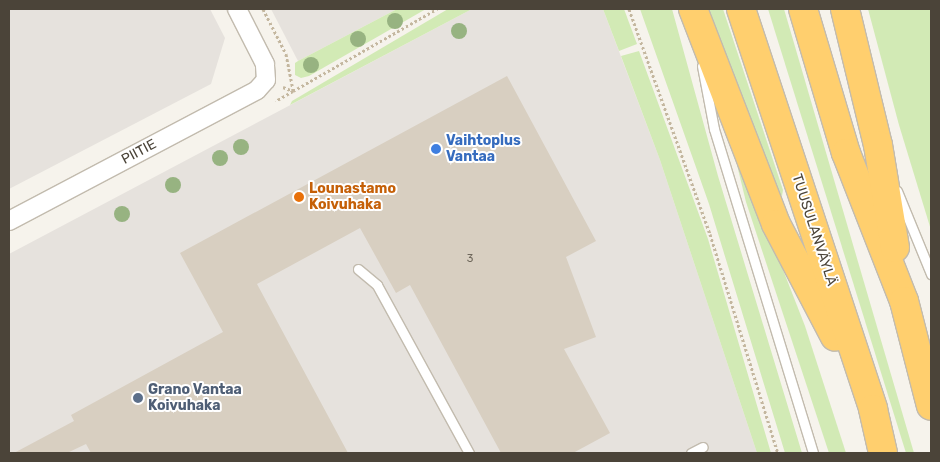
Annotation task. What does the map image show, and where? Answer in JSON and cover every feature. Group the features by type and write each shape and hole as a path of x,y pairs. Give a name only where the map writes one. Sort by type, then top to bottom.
{"highway":[{"path":"692,9 776,224 873,409"},
{"name":"TUUSULANVÄYLÄ","path":"741,9 873,409 883,453"},
{"path":"803,9 846,153 904,301"},
{"path":"845,9 878,145 904,301 931,406"}],"street":[{"path":"237,9 265,64 266,80"},
{"name":"PIITIE","path":"9,221 257,90 266,80"}],"lane":[{"path":"692,9 714,129 813,453"},
{"path":"878,145 931,274"},
{"path":"358,270 377,285 469,453"},
{"path":"691,453 704,448"}],"path":[{"path":"266,80 293,91 437,9"},
{"path":"629,9 710,234 778,453"}],"shaded area":[{"path":"9,9 210,9 225,38 211,84 9,189"},
{"path":"271,9 397,9 298,61"},
{"path":"472,9 603,9 660,160 757,453 9,453 9,254"}],"green space":[{"path":"397,9 426,9 309,76 301,78 295,75 295,63 298,61"},
{"path":"448,9 472,9 290,105 292,101"},
{"path":"603,9 624,9 637,44 619,51"},
{"path":"640,9 672,9 718,176 802,453 785,453 709,204"},
{"path":"709,9 723,9 783,190 782,196 779,194"},
{"path":"768,9 784,9 914,453 906,453"},
{"path":"868,9 931,9 931,230 899,125"},
{"path":"639,51 708,239 771,453 757,453 660,160 621,56"},
{"path":"737,165 747,178 805,326 846,453 829,453 746,202"}],"building":[{"path":"507,76 596,241 566,257 596,337 564,349 610,433 573,453 501,453 410,285 396,293 360,228 257,284 348,453 91,453 86,444 67,453 14,453 74,421 71,415 223,332 180,253"}],"place":[{"name":"Vaihtoplus Vantaa","path":"436,149"},
{"name":"Lounastamo Koivuhaka","path":"299,197"},
{"name":"Grano Vantaa Koivuhaka","path":"138,398"}]}
